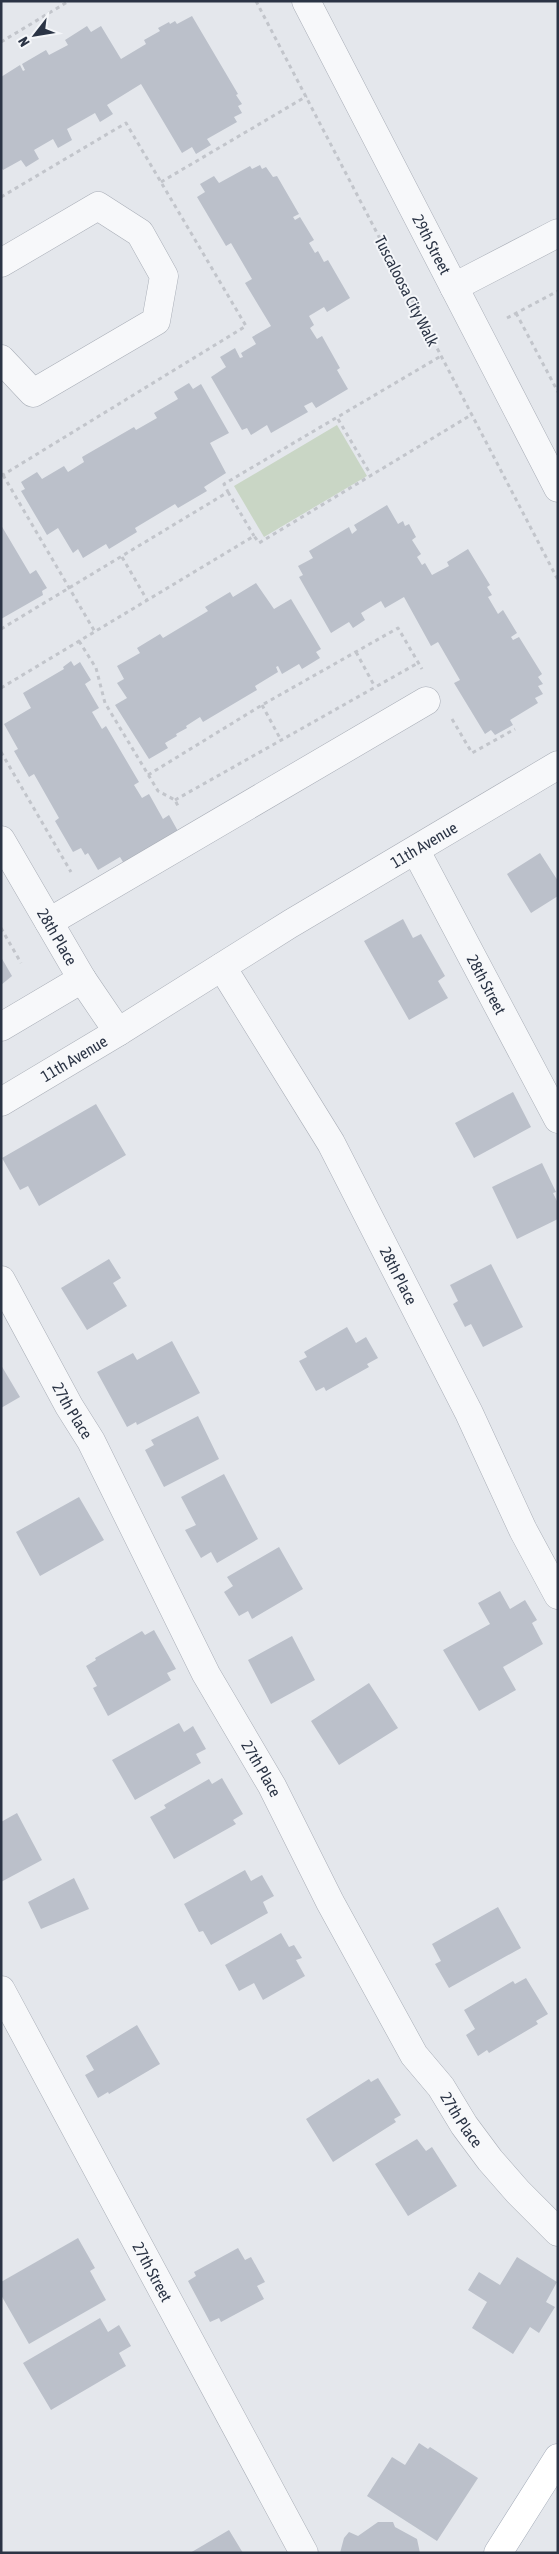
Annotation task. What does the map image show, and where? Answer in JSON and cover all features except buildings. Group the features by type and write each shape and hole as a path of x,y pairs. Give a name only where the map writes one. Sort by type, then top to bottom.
{"main road":[{"path":"498,2553 558,2458"}],"street":[{"name":"29th Street","path":"306,1 558,488"},
{"path":"1,263 98,206 140,233 164,276 156,322 33,394 1,359"},
{"path":"454,287 558,233"},
{"path":"49,922 437,706"},
{"name":"11th Avenue","path":"1,1102 118,1032 290,924 416,851 558,765"},
{"name":"28th Place","path":"1,840 82,979 118,1032"},
{"name":"28th Street","path":"416,851 558,1119"},
{"name":"28th Place","path":"222,967 331,1143 469,1413 523,1530 558,1595"},
{"path":"1,1027 82,979"},
{"name":"27th Place","path":"1,1280 69,1406 91,1441 206,1674 272,1786 330,1902 414,2055 441,2088 464,2125 490,2160 518,2192 558,2232"},
{"name":"27th Street","path":"1,1990 304,2553"}],"path":[{"path":"1,42 69,1"},
{"name":"Tuscaloosa City Walk","path":"256,1 558,580"},
{"path":"161,182 306,96"},
{"path":"478,333 558,291"},
{"path":"516,314 558,392"},
{"path":"440,356 224,484 228,492 259,543 471,414"},
{"path":"338,418 371,475"},
{"path":"2,475 95,632"},
{"path":"1,629 228,492"},
{"path":"1,688 254,536"},
{"path":"122,557 147,600"},
{"path":"148,775 262,705 398,628 423,671"},
{"path":"79,641 96,668 105,704 158,791 175,800 182,812"},
{"path":"356,652 375,687"},
{"path":"175,800 418,662"},
{"path":"262,705 281,740"},
{"path":"437,706 472,753 515,729"},
{"path":"1,752 76,880"},
{"path":"1,928 21,963"}],"green space":[{"path":"337,425 367,476 264,537 234,486"}]}
